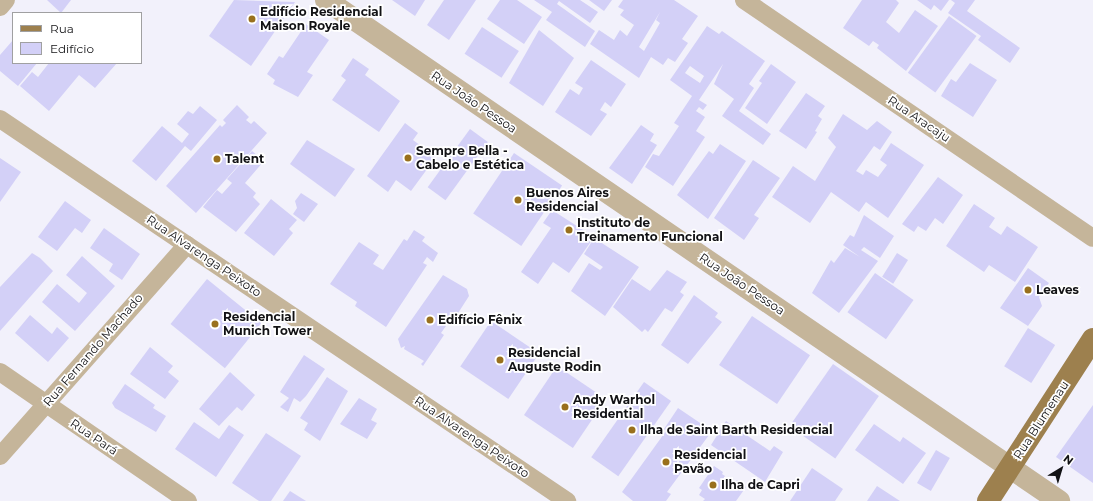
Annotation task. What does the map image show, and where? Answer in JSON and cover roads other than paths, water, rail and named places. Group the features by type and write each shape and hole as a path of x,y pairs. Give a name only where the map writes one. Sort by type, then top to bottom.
{"main road":[{"name":"Rua Blumenau","path":"988,501 1093,339"}],"street":[{"path":"0,7 6,0"},
{"name":"Rua João Pessoa","path":"326,0 1059,501"},
{"name":"Rua Aracaju","path":"744,0 1093,238"},
{"name":"Rua Alvarenga Peixoto","path":"0,118 567,501"},
{"name":"Rua Fernando Machado","path":"0,456 187,244"},
{"name":"Rua Pará","path":"0,372 188,501"}],"place":[{"name":"Edifício Residencial Maison Royale","path":"252,19"},
{"name":"Sempre Bella - Cabelo e Estética","path":"408,158"},
{"name":"Talent","path":"217,159"},
{"name":"Buenos Aires Residencial","path":"518,200"},
{"name":"Instituto de Treinamento Funcional","path":"569,230"},
{"name":"Leaves","path":"1028,290"},
{"name":"Edifício Fênix","path":"430,320"},
{"name":"Residencial Munich Tower","path":"215,324"},
{"name":"Residencial Auguste Rodin","path":"500,360"},
{"name":"Andy Warhol Residential","path":"565,407"},
{"name":"Ilha de Saint Barth Residencial","path":"632,430"},
{"name":"Residencial Pavão","path":"666,462"},
{"name":"Ilha de Capri","path":"713,485"}]}
